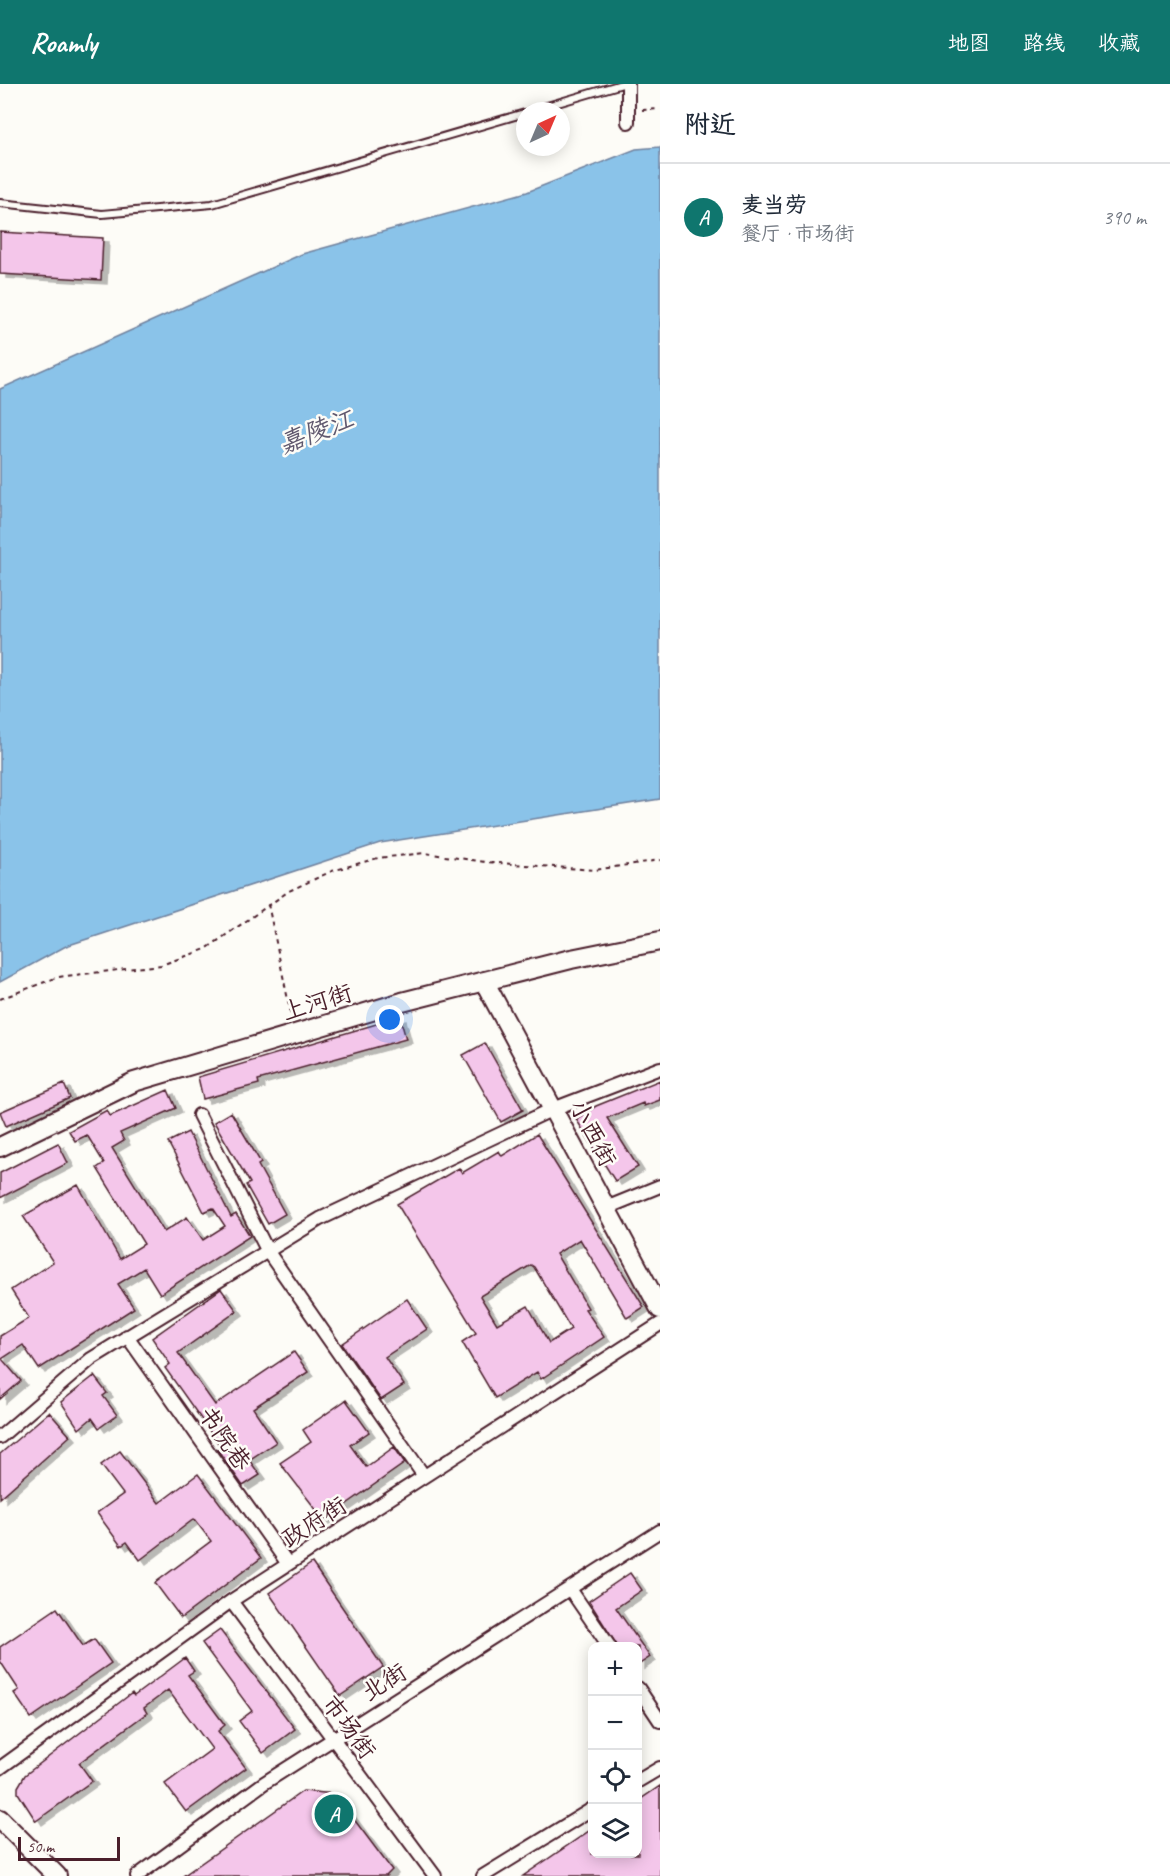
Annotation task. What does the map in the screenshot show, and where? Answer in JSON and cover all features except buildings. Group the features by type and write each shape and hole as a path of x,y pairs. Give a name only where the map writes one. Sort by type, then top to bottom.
{"street":[{"path":"628,84 628,116"},
{"name":"上河街","path":"0,1147 135,1082 484,981 571,959 660,941"},
{"name":"小西街","path":"484,981 660,1309"},
{"path":"0,1437 91,1359 320,1219 553,1108 660,1068"},
{"path":"199,1115 268,1252 424,1476"},
{"path":"606,1208 660,1186"},
{"name":"政府街","path":"0,1768 231,1601 660,1324"},
{"name":"书院巷","path":"127,1336 288,1564"},
{"name":"北街","path":"137,1876 264,1783 660,1531"},
{"path":"570,1589 606,1642"},
{"name":"市场街","path":"231,1601 435,1876"},
{"path":"642,1694 660,1721"},
{"path":"642,1779 660,1768"},
{"path":"483,1876 588,1811"},
{"path":"0,1819 57,1876"}],"lane":[{"path":"561,102 622,84"},
{"path":"0,203 102,214 212,204 516,115"}],"path":[{"path":"628,116 660,109"},
{"path":"0,999 58,977 161,965 206,949 268,904 332,871 401,855 425,853 486,862 595,870 660,860"},
{"path":"268,904 295,1034"}],"water":[{"name":"嘉陵江","path":"660,147 660,799 380,843 66,946 0,982 0,389 302,254 527,192 636,149"}],"place":[{"name":"麦当劳","path":"334,1814"}]}
